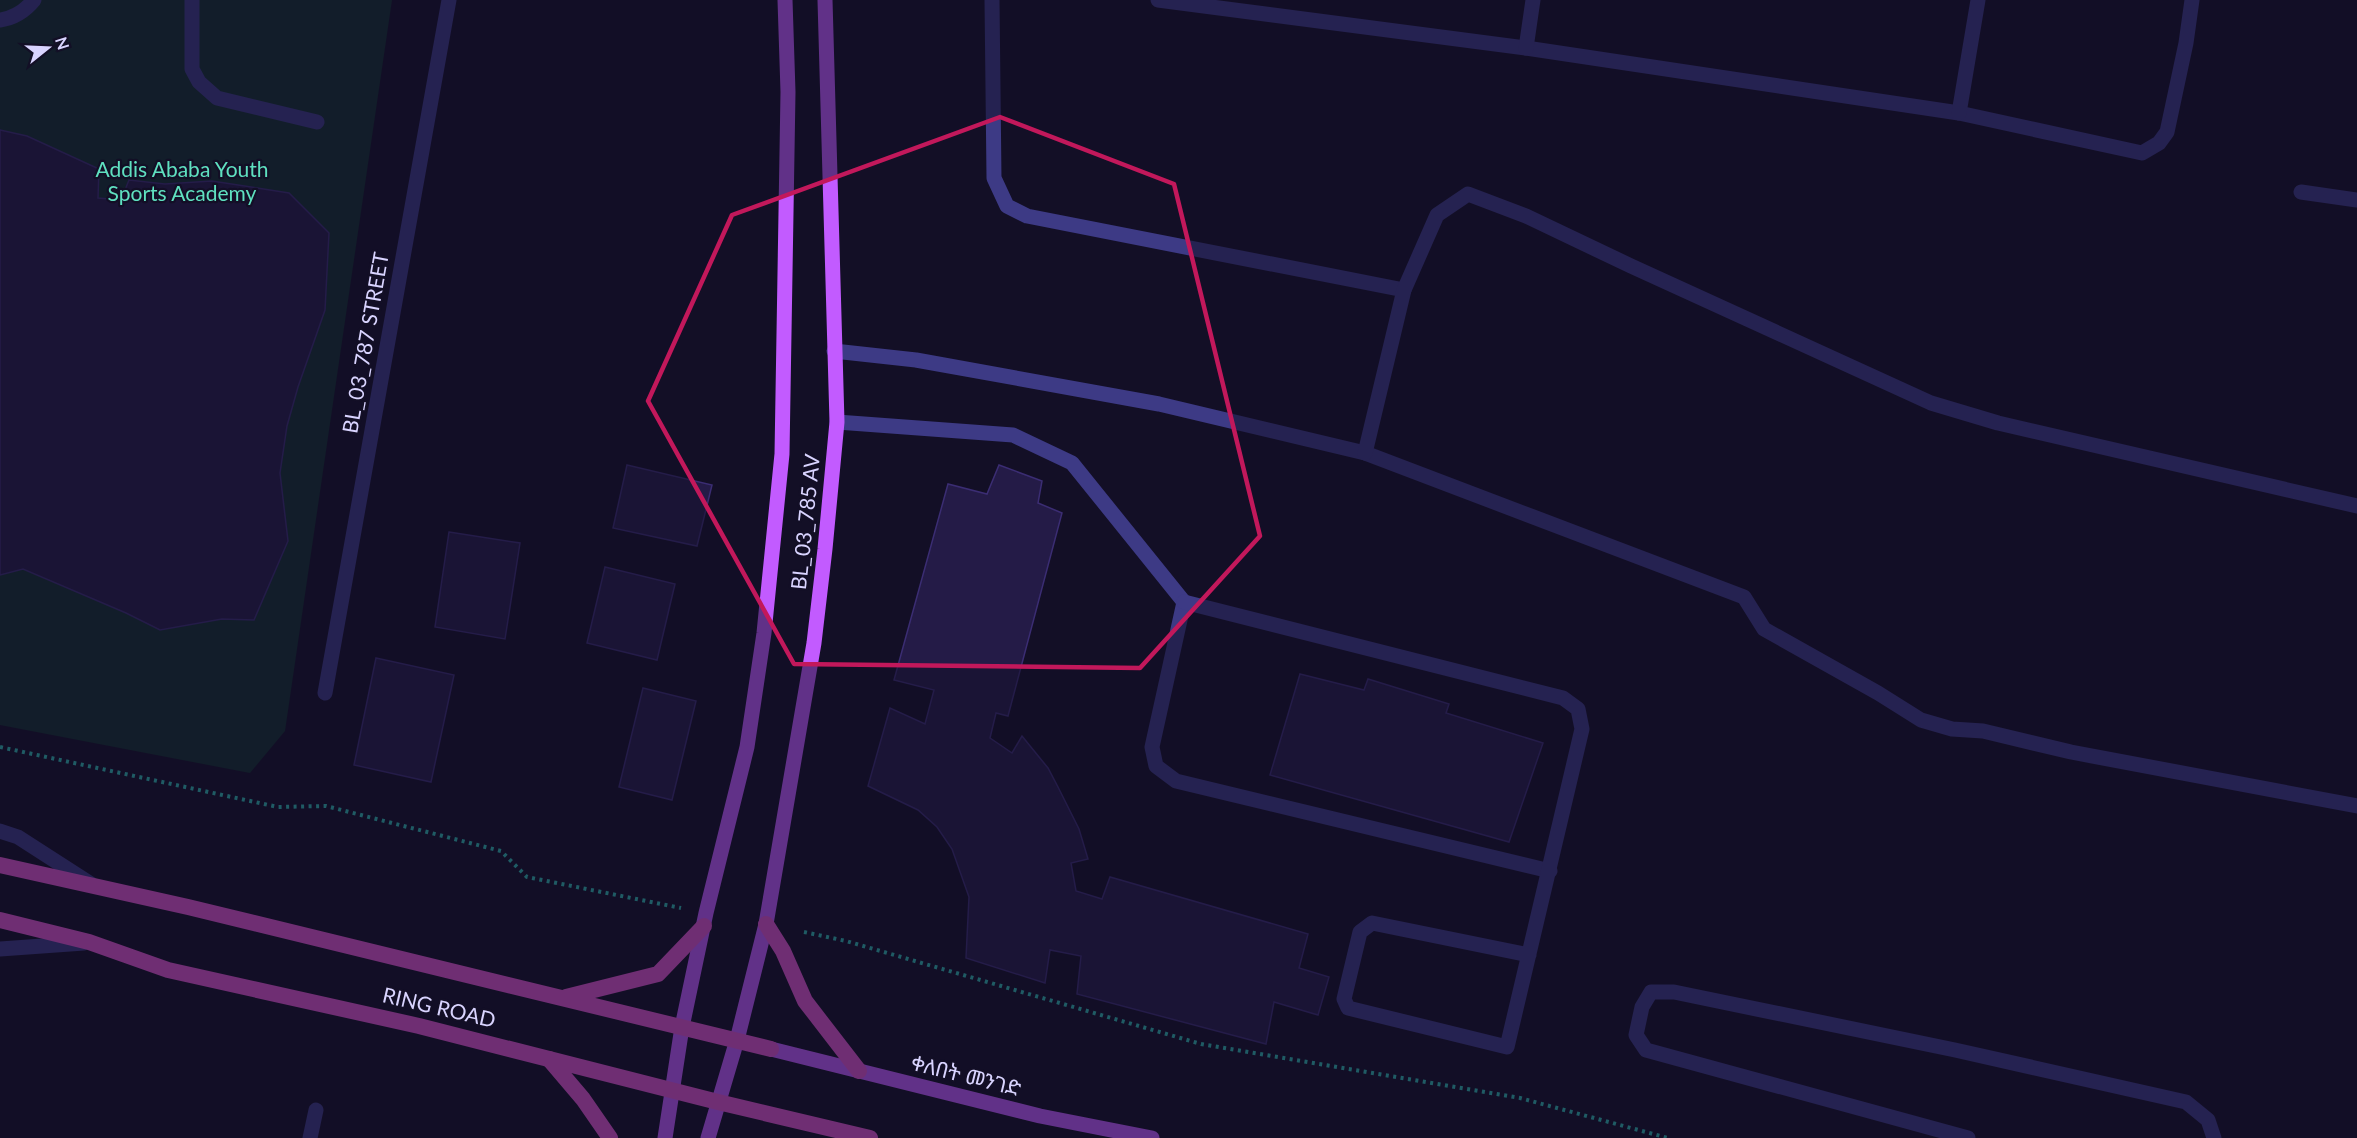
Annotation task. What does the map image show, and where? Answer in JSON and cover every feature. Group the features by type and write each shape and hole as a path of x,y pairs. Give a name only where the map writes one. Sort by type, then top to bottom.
{"highway":[{"name":"RING ROAD","path":"0,865 200,910 771,1049"},
{"path":"564,998 658,974 705,919"},
{"name":"RING ROAD","path":"0,920 89,942 168,970 419,1026 870,1138"},
{"path":"766,924 783,951 805,1001 859,1071"},
{"path":"549,1059 583,1099 610,1138"},
{"path":"825,1138 843,1132"}],"main road":[{"name":"BL_03_785 AV","path":"665,1138 682,1027 705,919 747,747 764,633 782,454 788,104 785,0"},
{"name":"BL_03_785 AV","path":"708,1138 737,1040 766,924 814,643 837,422 825,0"},
{"name":"ቀለበት መንገድ","path":"771,1049 1041,1116 1152,1138"}],"street":[{"path":"0,21 9,19 27,8 34,0"},
{"path":"192,0 192,69 199,82 217,98 317,122"},
{"name":"BL_03_787 STREET","path":"325,693 449,0"},
{"path":"992,0 994,178 1007,206 1027,216 1404,290"},
{"path":"1158,0 1526,48 1959,113 2142,153 2152,150 2167,132 2186,43 2192,0"},
{"path":"1526,48 1533,0"},
{"path":"1959,113 1978,0"},
{"path":"2301,192 2357,200"},
{"path":"1365,453 1404,290 1437,215 1468,194 1526,216 1931,403 2020,428 2357,506"},
{"path":"834,351 916,360 1159,404 1365,453 1744,597 1764,629 1921,720 1952,729 1983,731 2071,752 2357,806"},
{"path":"837,422 1013,435 1072,463 1184,602 1563,698 1578,709 1582,729 1550,871 1507,1047 1348,1008 1344,999 1360,932 1372,923 1529,955"},
{"path":"1184,602 1152,747 1156,766 1176,782 1550,871"},
{"path":"0,831 18,837 96,887"},
{"path":"0,949 89,942"},
{"path":"1968,1138 1647,1050 1636,1035 1642,1007 1651,992 1674,992 1955,1050 2186,1102 2208,1120 2214,1138"},
{"path":"310,1138 316,1110"}],"path":[{"path":"0,747 278,807 326,806 501,851 528,877 705,919"},
{"path":"846,941 1201,1044 1520,1098 1668,1138"}],"highlighted area":[{"path":"1000,117 1174,184 1260,536 1140,668 794,664 648,401 732,215"}],"green space":[{"name":"Addis Ababa Youth Sports Academy","path":"0,0 392,0 285,731 250,773 0,725"}],"building":[{"path":"0,130 27,136 99,169 98,198 121,200 129,180 165,184 212,181 289,193 329,233 325,310 287,426 280,473 288,541 254,620 222,619 160,630 23,569 0,575"},
{"path":"627,465 712,485 697,546 613,528"},
{"path":"999,465 1042,481 1038,503 1062,513 1008,716 996,713 990,738 1012,753 1022,736 1048,768 1079,829 1088,859 1071,863 1076,891 1102,899 1110,877 1308,934 1299,968 1329,977 1318,1015 1274,1002 1266,1044 1077,994 1081,956 1050,950 1045,983 966,958 969,897 952,849 937,827 918,810 868,786 890,708 925,724 934,690 894,680 948,484 987,494"},
{"path":"449,532 520,543 505,639 435,627"},
{"path":"605,567 675,584 657,660 587,643"},
{"path":"376,658 454,675 431,782 354,765"},
{"path":"1300,674 1364,690 1368,679 1449,704 1446,713 1543,743 1509,842 1270,775"},
{"path":"643,688 696,701 672,800 619,787"}]}
